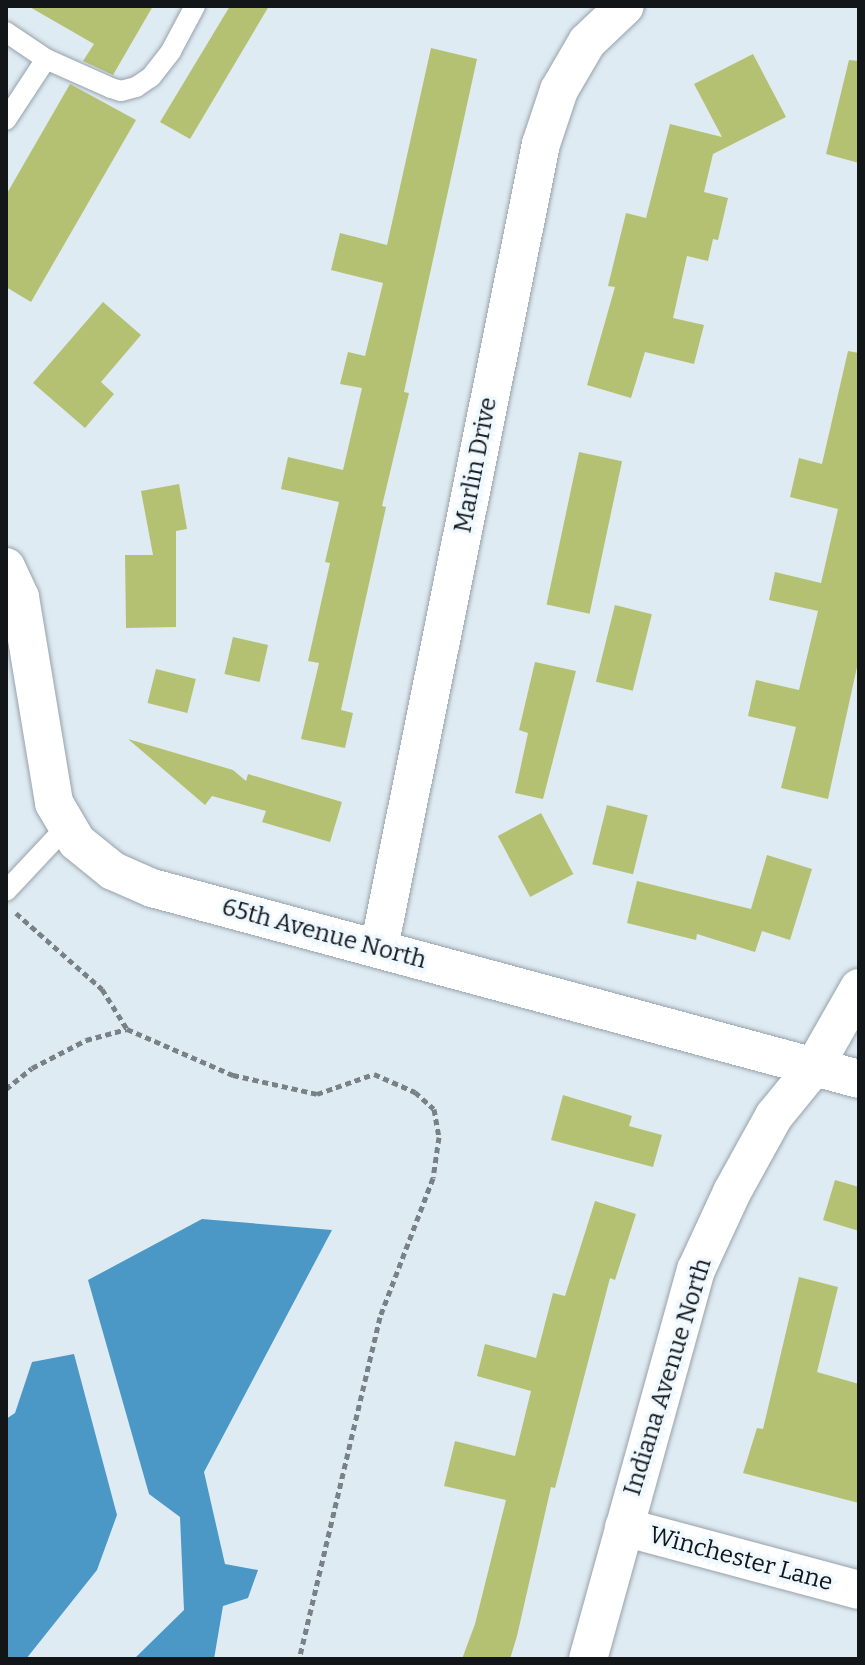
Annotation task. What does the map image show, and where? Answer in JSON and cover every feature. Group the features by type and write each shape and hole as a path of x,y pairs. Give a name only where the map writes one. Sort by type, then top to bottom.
{"street":[{"name":"Marlin Drive","path":"379,948 541,144 559,90 587,42 625,6"},
{"name":"65th Avenue North","path":"6,567 20,597 54,803 77,842 113,871 152,888 859,1079"},
{"name":"Indiana Avenue North","path":"588,1659 696,1270 732,1192 774,1116 814,1067 859,988"},
{"name":"Winchester Lane","path":"624,1527 859,1590"}],"lane":[{"path":"6,32 46,59 121,91 136,87 151,77 171,51 195,6"},
{"path":"6,120 46,59"},
{"path":"6,891 68,825"}],"path":[{"path":"6,904 102,989 127,1029 233,1075 317,1094 374,1074 415,1092 434,1109 439,1137 433,1178 380,1317 299,1659"},
{"path":"6,1089 32,1068 86,1040 127,1029"}],"water":[{"path":"202,1219 332,1230 204,1472 225,1564 258,1570 248,1598 223,1606 214,1659 134,1659 184,1610 180,1517 149,1494 88,1280"},
{"path":"74,1354 117,1515 97,1570 26,1659 6,1659 6,1419 15,1413 32,1362"}],"building":[{"path":"28,6 153,6 113,75 83,61 94,44"},
{"path":"230,6 269,6 190,139 160,122"},
{"path":"431,48 477,59 404,392 409,393 382,506 386,507 341,710 353,713 345,748 301,739 319,663 308,661 330,563 325,562 339,502 281,489 288,457 343,470 362,388 340,384 348,352 365,356 383,283 331,270 340,233 387,245"},
{"path":"753,54 786,117 713,154 704,192 728,198 718,240 713,239 708,261 687,256 673,318 704,325 694,364 645,352 631,398 587,385 615,287 608,286 626,213 646,218 670,124 722,137 694,84"},
{"path":"849,60 859,61 859,163 826,154"},
{"path":"70,84 136,120 31,302 6,287 6,195"},
{"path":"103,302 141,335 101,382 114,394 85,428 33,383"},
{"path":"848,351 859,353 859,658 828,799 781,788 796,727 748,716 756,680 799,690 818,611 769,600 775,572 821,583 838,509 790,497 799,458 822,464"},
{"path":"579,452 622,461 590,614 547,605"},
{"path":"179,484 187,529 176,531 176,627 126,628 125,555 153,555 141,491"},
{"path":"615,605 652,614 633,691 596,682"},
{"path":"233,637 268,645 260,682 224,674"},
{"path":"535,662 576,671 543,799 515,793 528,733 519,730"},
{"path":"156,669 196,679 187,713 148,703"},
{"path":"128,739 233,770 246,781 248,774 342,802 330,842 262,822 266,811 212,796 205,805"},
{"path":"607,805 648,815 633,874 592,864"},
{"path":"541,813 573,874 530,897 498,836"},
{"path":"767,855 812,869 790,940 762,931 755,952 697,934 696,940 627,923 637,881 751,909"},
{"path":"563,1095 632,1116 629,1126 662,1135 653,1167 551,1140"},
{"path":"835,1180 859,1187 859,1231 823,1220"},
{"path":"595,1201 636,1214 615,1280 610,1278 555,1488 551,1487 517,1636 510,1659 462,1659 475,1624 506,1500 444,1486 455,1441 515,1456 531,1391 477,1376 485,1344 536,1358 553,1293 565,1296"},
{"path":"799,1277 838,1287 817,1372 859,1384 859,1503 743,1473 757,1428 763,1429"}]}
